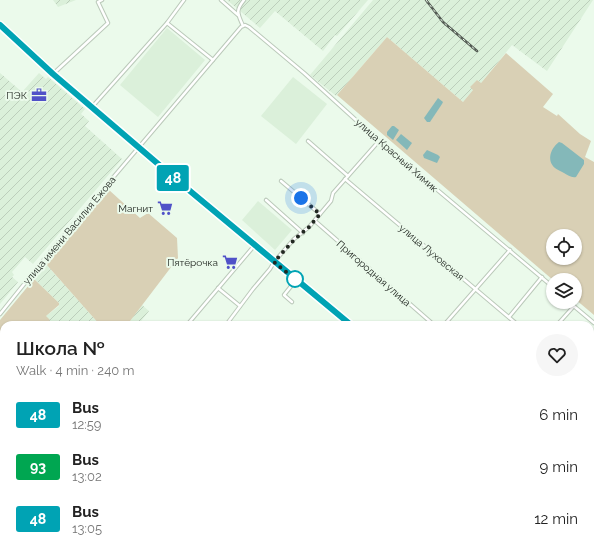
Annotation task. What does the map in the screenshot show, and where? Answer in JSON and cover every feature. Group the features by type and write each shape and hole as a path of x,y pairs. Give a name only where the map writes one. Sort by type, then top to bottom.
{"main road":[{"path":"0,25 53,74 139,148 254,246 346,321"}],"street":[{"path":"53,74 108,23 98,2 102,0"},
{"path":"92,107 167,23 184,0"},
{"path":"221,0 238,15"},
{"path":"139,148 242,26 238,7 244,0"},
{"path":"167,23 213,60"},
{"name":"улица Красный Химик","path":"242,26 246,25 266,41 379,140 546,281"},
{"path":"229,321 274,262 294,240 315,221 331,201 333,193 379,140"},
{"path":"308,141 348,176"},
{"name":"улица имени Василия Ежова","path":"0,314 54,246 139,148"},
{"name":"улица Луховская","path":"345,179 514,321"},
{"path":"281,181 320,214"},
{"path":"266,200 302,233"},
{"name":"Пригородная улица","path":"315,221 429,321"},
{"path":"190,321 254,246"},
{"path":"447,321 510,250"},
{"path":"509,317 542,277"},
{"path":"292,302 284,295 296,280"},
{"path":"218,288 240,306"},
{"path":"561,321 571,309"},
{"path":"578,309 592,321"}],"shaded area":[{"path":"53,0 76,0 58,7"},
{"path":"227,0 368,0 337,36 335,35 323,51 275,11 260,28"},
{"path":"373,0 593,0 547,71 512,45 480,84 477,80 473,90 463,102 387,37 336,96 310,75"},
{"path":"167,28 205,60 158,117 120,85"},
{"path":"387,37 463,102 473,90 470,87 477,80 481,83 506,53 553,94 543,107 557,116 558,114 580,134 591,141 585,157 594,162 594,315 582,305 582,273 546,274 337,95"},
{"path":"0,73 22,92 39,73 46,79 48,77 85,109 81,114 89,121 85,126 122,159 33,264 25,257 12,272 14,275 12,277 18,282 0,304"},
{"path":"293,77 327,104 296,144 261,116"},
{"path":"109,190 140,218 148,213 177,238 178,258 130,321 96,321 46,264"},
{"path":"258,201 292,230 275,250 242,220"},
{"path":"44,262 96,321 47,321 46,316 59,306 59,303 32,277"},
{"path":"34,279 59,303 59,305 46,316 50,320 49,321 0,320"},
{"path":"142,305 149,311 141,321 130,321"}],"water":[{"path":"438,98 443,102 430,122 427,122 424,118"},
{"path":"392,126 399,130 393,140 387,135 387,132"},
{"path":"401,134 412,143 407,150 396,140"},
{"path":"559,142 584,160 584,164 576,177 570,176 556,169 552,165 550,158 551,154 554,147"},
{"path":"427,150 440,157 437,163 424,158 423,155"}],"railway":[{"path":"426,0 443,22 477,51"}],"bus line":[{"name":"48","path":"0,25 22,47 178,181 346,321"}],"place":[{"name":"ПЭК","path":"39,95"},
{"name":"Магнит","path":"165,208"},
{"name":"Пятёрочка","path":"230,262"}],"route":[{"path":"295,279 296,280 274,262 320,214 301,198"}]}
